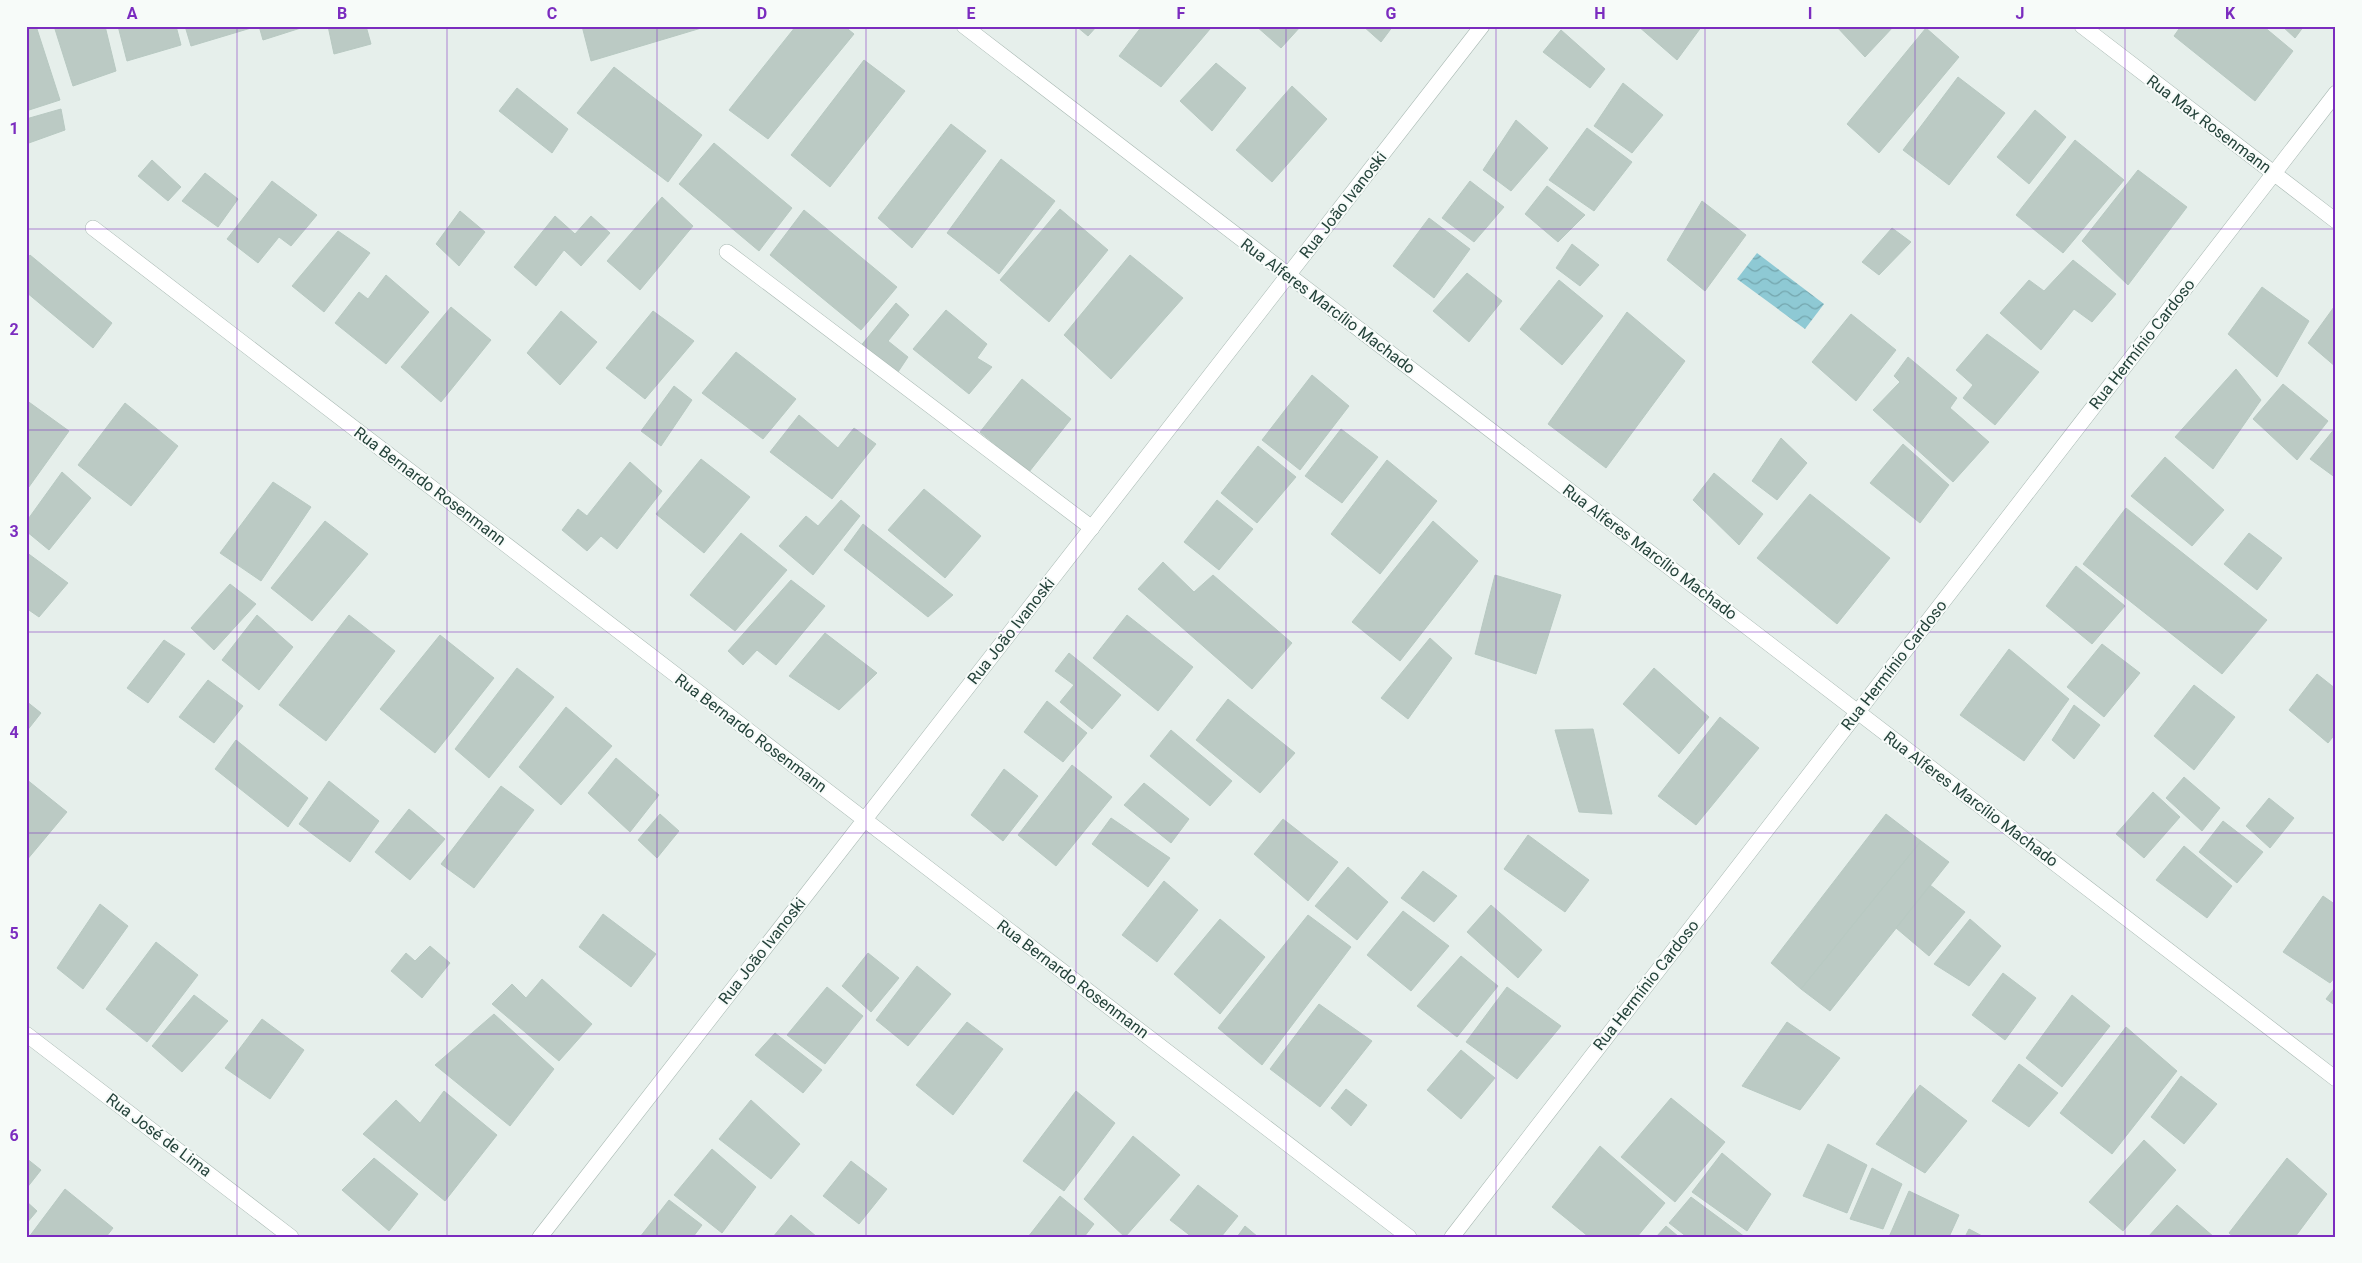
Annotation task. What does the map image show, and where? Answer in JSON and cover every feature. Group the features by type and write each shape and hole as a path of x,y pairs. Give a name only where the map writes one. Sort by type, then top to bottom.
{"street":[{"name":"Rua Alferes Marcílio Machado","path":"964,26 2336,1078"},
{"name":"Rua João Ivanoski","path":"540,1237 1482,26"},
{"name":"Rua Max Rosenmann","path":"2082,26 2336,221"},
{"name":"Rua Hermínio Cardoso","path":"1452,1237 2336,93"},
{"name":"Rua Bernardo Rosenmann","path":"93,228 1409,1237"},
{"path":"727,252 1092,528"},
{"name":"Rua José de Lima","path":"26,1034 291,1237"}],"water":[{"path":"1757,253 1824,304 1805,329 1737,279"}],"building":[{"path":"26,26 36,26 60,100 26,111"},
{"path":"54,26 105,26 116,71 73,86"},
{"path":"118,26 176,26 181,45 127,61"},
{"path":"185,26 250,26 251,28 191,46"},
{"path":"259,26 307,26 263,40"},
{"path":"328,26 366,26 371,44 334,54"},
{"path":"582,26 708,26 591,61"},
{"path":"796,26 844,26 854,34 768,139 729,110"},
{"path":"1076,26 1097,26 1088,36"},
{"path":"1142,26 1207,26 1210,29 1161,87 1119,56"},
{"path":"1256,26 1301,26 1281,48"},
{"path":"1363,26 1393,26 1381,42"},
{"path":"1638,26 1702,26 1677,60"},
{"path":"1836,26 1894,26 1865,57"},
{"path":"2181,26 2263,26 2293,51 2255,101 2174,36"},
{"path":"2282,26 2304,26 2295,38"},
{"path":"1926,28 1959,57 1879,153 1847,124"},
{"path":"1561,30 1605,69 1590,88 1543,52"},
{"path":"864,60 905,91 830,187 791,155"},
{"path":"1216,63 1246,88 1212,131 1180,101"},
{"path":"614,67 702,135 668,182 577,113"},
{"path":"1958,77 2005,113 1949,185 1903,150"},
{"path":"1623,83 1663,115 1632,153 1594,126"},
{"path":"1292,86 1327,119 1272,182 1236,150"},
{"path":"517,88 568,129 552,153 499,111"},
{"path":"61,109 65,130 26,144 26,119"},
{"path":"2035,110 2066,137 2029,184 1997,157"},
{"path":"1516,120 1548,148 1511,191 1483,170"},
{"path":"951,124 986,151 912,248 878,218"},
{"path":"1587,128 1632,162 1594,211 1549,180"},
{"path":"2075,140 2124,180 2063,253 2016,215"},
{"path":"714,143 792,208 759,251 679,184"},
{"path":"1001,159 1055,201 999,274 947,233"},
{"path":"152,160 181,187 168,201 138,176"},
{"path":"2138,170 2187,207 2128,285 2082,241"},
{"path":"205,173 238,199 218,227 182,201"},
{"path":"272,181 317,215 291,246 279,237 258,263 227,239"},
{"path":"1470,181 1504,207 1474,242 1442,218"},
{"path":"1547,186 1585,215 1558,242 1525,214"},
{"path":"662,197 693,226 640,290 607,261"},
{"path":"1702,201 1746,235 1705,291 1667,260"},
{"path":"1060,209 1108,250 1049,322 1000,280"},
{"path":"804,210 897,287 861,330 770,255"},
{"path":"460,211 485,232 459,266 436,244"},
{"path":"555,216 575,234 591,216 610,233 581,266 564,250 536,286 514,267"},
{"path":"1429,218 1470,249 1434,298 1393,266"},
{"path":"1892,228 1911,242 1879,275 1862,262"},
{"path":"338,231 370,253 324,312 292,286"},
{"path":"1572,244 1599,265 1580,286 1556,268"},
{"path":"30,255 112,323 93,348 26,292 26,260"},
{"path":"1130,255 1183,298 1111,379 1064,335"},
{"path":"2073,260 2116,294 2092,322 2074,309 2041,350 2000,313 2029,280 2044,291"},
{"path":"1467,273 1502,301 1469,342 1433,311"},
{"path":"386,275 429,312 386,364 335,323 359,292 368,299"},
{"path":"1559,280 1603,316 1562,365 1520,329"},
{"path":"2262,287 2309,321 2277,377 2228,334"},
{"path":"896,303 909,315 888,341 908,357 896,375 859,348"},
{"path":"451,307 491,340 441,402 401,367"},
{"path":"2334,307 2336,309 2336,367 2308,343"},
{"path":"946,310 987,344 977,358 992,367 969,394 913,349"},
{"path":"561,311 597,342 560,385 527,353"},
{"path":"653,311 694,341 645,399 606,368"},
{"path":"1627,312 1685,361 1606,468 1548,424"},
{"path":"1851,314 1896,350 1856,401 1812,362"},
{"path":"1987,334 2039,372 1995,425 1963,398 1973,385 1956,370"},
{"path":"736,352 796,399 763,439 702,393"},
{"path":"1908,357 1957,398 1950,408 1989,442 1953,482 1873,410 1900,382 1894,376"},
{"path":"2236,369 2261,400 2213,469 2175,437"},
{"path":"1312,375 1349,406 1300,470 1262,440"},
{"path":"1022,379 1071,419 1029,472 980,432"},
{"path":"2283,384 2328,421 2297,460 2253,419"},
{"path":"674,386 692,400 661,446 641,431"},
{"path":"26,400 69,431 26,491"},
{"path":"125,403 178,446 131,506 78,465"},
{"path":"799,415 838,448 854,428 876,444 832,499 770,452"},
{"path":"2336,427 2336,478 2310,459"},
{"path":"1341,429 1378,457 1342,503 1305,476"},
{"path":"1781,438 1807,463 1777,500 1752,481"},
{"path":"1903,444 1949,485 1920,523 1870,483"},
{"path":"1258,446 1296,477 1257,523 1221,493"},
{"path":"2165,457 2224,510 2192,546 2131,496"},
{"path":"701,459 750,497 704,553 656,514"},
{"path":"1387,460 1437,501 1380,574 1331,534"},
{"path":"630,462 662,491 617,549 601,536 587,551 562,530 578,509 587,516"},
{"path":"62,472 91,498 49,550 26,531 26,522"},
{"path":"1714,473 1763,514 1739,545 1693,500"},
{"path":"273,482 311,507 261,581 220,553"},
{"path":"924,489 981,536 945,578 888,530"},
{"path":"1810,494 1890,558 1837,624 1757,558"},
{"path":"841,500 860,516 813,575 779,546 806,516 818,526"},
{"path":"1217,500 1253,529 1219,570 1184,542"},
{"path":"2126,508 2267,620 2222,674 2083,564"},
{"path":"325,521 368,554 312,621 271,588"},
{"path":"1433,521 1478,561 1400,661 1352,622"},
{"path":"863,524 953,595 928,617 844,550"},
{"path":"741,533 787,570 735,631 690,595"},
{"path":"2249,533 2282,558 2257,590 2224,564"},
{"path":"26,552 68,583 39,617 26,608"},
{"path":"1163,562 1194,592 1213,575 1292,643 1252,689 1138,589"},
{"path":"2076,566 2125,606 2092,644 2046,606"},
{"path":"1495,575 1561,595 1536,674 1475,654"},
{"path":"791,580 825,606 776,665 757,650 743,665 728,651"},
{"path":"230,584 256,604 214,650 191,628"},
{"path":"257,615 293,647 259,690 222,660"},
{"path":"349,615 395,651 326,741 279,705"},
{"path":"1127,615 1193,667 1158,711 1093,658"},
{"path":"825,633 877,673 839,710 789,676"},
{"path":"440,635 494,678 435,753 380,709"},
{"path":"1430,638 1452,658 1408,719 1381,698"},
{"path":"164,640 185,654 148,703 127,688"},
{"path":"2102,644 2140,673 2104,717 2067,687"},
{"path":"2009,649 2069,699 2024,761 1960,715"},
{"path":"1069,653 1121,695 1092,729 1060,702 1074,685 1055,671"},
{"path":"517,668 554,697 489,778 455,749"},
{"path":"1654,668 1709,717 1679,754 1623,704"},
{"path":"2317,674 2336,689 2336,733 2328,743 2289,710"},
{"path":"208,680 243,706 214,743 179,717"},
{"path":"2194,685 2235,717 2194,770 2154,736"},
{"path":"1228,699 1295,753 1260,793 1196,740"},
{"path":"26,701 41,713 26,732"},
{"path":"1047,701 1087,733 1063,762 1024,732"},
{"path":"2074,705 2100,725 2074,759 2052,740"},
{"path":"566,707 612,746 561,805 519,767"},
{"path":"1720,717 1759,748 1696,825 1658,796"},
{"path":"1593,729 1612,814 1579,812 1555,730"},
{"path":"1171,730 1232,781 1210,806 1150,756"},
{"path":"236,740 308,798 288,827 215,769"},
{"path":"616,758 659,795 630,832 588,793"},
{"path":"1072,765 1112,797 1056,866 1018,835"},
{"path":"1004,769 1038,796 1003,841 971,815"},
{"path":"2184,777 2220,808 2202,831 2166,798"},
{"path":"26,779 67,812 26,861"},
{"path":"329,781 379,821 350,862 299,824"},
{"path":"1144,783 1189,819 1171,843 1124,805"},
{"path":"501,786 534,810 474,888 441,864"},
{"path":"2153,792 2180,817 2144,858 2116,834"},
{"path":"2269,798 2294,818 2270,848 2246,826"},
{"path":"409,809 445,839 410,880 375,852"},
{"path":"660,814 679,831 657,858 638,840"},
{"path":"1886,814 1921,841 1801,989 1771,963"},
{"path":"1111,818 1170,858 1148,887 1092,844"},
{"path":"1283,819 1338,862 1308,901 1254,854"},
{"path":"2223,821 2263,852 2237,883 2199,852"},
{"path":"1528,835 1589,880 1565,912 1504,869"},
{"path":"1921,841 1949,862 1830,1011 1801,989"},
{"path":"2184,846 2232,886 2207,918 2156,880"},
{"path":"1348,867 1388,902 1357,940 1315,906"},
{"path":"1423,871 1457,896 1434,922 1401,898"},
{"path":"1164,881 1198,910 1157,962 1122,935"},
{"path":"1930,885 1965,912 1929,956 1896,928"},
{"path":"2323,896 2336,905 2336,976 2330,983 2283,952"},
{"path":"100,904 128,926 83,989 57,968"},
{"path":"1491,905 1542,950 1518,978 1467,932"},
{"path":"1403,911 1449,946 1411,991 1367,955"},
{"path":"603,914 656,954 631,987 579,947"},
{"path":"1308,915 1351,947 1262,1065 1218,1028"},
{"path":"1220,919 1265,957 1220,1014 1174,974"},
{"path":"1970,919 2001,946 1969,986 1934,964"},
{"path":"156,942 198,975 147,1042 106,1009"},
{"path":"430,946 450,963 422,998 391,971 406,953 415,961"},
{"path":"868,953 899,978 871,1012 842,986"},
{"path":"1461,956 1498,986 1457,1037 1417,1006"},
{"path":"917,966 951,994 908,1046 876,1020"},
{"path":"2003,973 2036,998 2005,1040 1972,1015"},
{"path":"542,979 592,1024 559,1061 492,1004 512,984 526,998"},
{"path":"2336,986 2336,1006 2326,999"},
{"path":"827,987 863,1016 825,1064 787,1035"},
{"path":"1507,987 1561,1026 1517,1079 1466,1042"},
{"path":"194,995 228,1021 182,1072 152,1046"},
{"path":"2072,995 2110,1026 2062,1087 2026,1058"},
{"path":"1319,1004 1372,1041 1320,1107 1270,1069"},
{"path":"494,1014 554,1069 510,1126 435,1065"},
{"path":"262,1019 304,1050 270,1099 225,1068"},
{"path":"967,1022 1003,1049 953,1115 916,1085"},
{"path":"1787,1022 1840,1058 1800,1110 1742,1086"},
{"path":"2126,1027 2177,1071 2112,1154 2060,1113"},
{"path":"775,1033 822,1070 803,1093 755,1055"},
{"path":"1461,1050 1495,1078 1461,1119 1427,1090"},
{"path":"2019,1064 2058,1093 2029,1127 1992,1101"},
{"path":"2181,1076 2217,1104 2184,1144 2151,1117"},
{"path":"1920,1085 1967,1121 1925,1173 1876,1144"},
{"path":"1346,1089 1367,1105 1351,1126 1331,1108"},
{"path":"444,1091 497,1135 445,1201 363,1134 396,1100 420,1123"},
{"path":"1076,1091 1115,1123 1064,1191 1023,1161"},
{"path":"1671,1098 1725,1142 1675,1202 1621,1157"},
{"path":"751,1100 800,1144 771,1179 719,1139"},
{"path":"1133,1136 1180,1175 1125,1237 1084,1199"},
{"path":"2144,1140 2176,1170 2123,1231 2089,1202"},
{"path":"1828,1144 1867,1165 1847,1213 1803,1196"},
{"path":"1600,1146 1665,1203 1637,1237 1589,1237 1552,1207"},
{"path":"712,1149 756,1187 722,1233 674,1195"},
{"path":"1722,1153 1771,1194 1747,1231 1692,1192"},
{"path":"26,1158 41,1170 26,1189"},
{"path":"374,1158 418,1194 389,1231 342,1190"},
{"path":"2287,1158 2327,1194 2295,1237 2234,1237 2229,1233"},
{"path":"851,1161 887,1189 859,1224 823,1196"},
{"path":"1872,1168 1902,1184 1883,1229 1850,1219"},
{"path":"1198,1185 1238,1216 1221,1237 1192,1237 1170,1220"},
{"path":"65,1189 113,1228 106,1237 29,1237"},
{"path":"1909,1191 1959,1215 1949,1237 1889,1237"},
{"path":"1060,1196 1094,1224 1084,1237 1028,1237"},
{"path":"1691,1197 1745,1237 1687,1237 1669,1223"},
{"path":"669,1200 702,1225 693,1237 640,1237"},
{"path":"26,1201 37,1211 26,1224"},
{"path":"2177,1205 2214,1237 2148,1237"},
{"path":"791,1215 817,1237 773,1237"},
{"path":"1245,1226 1258,1237 1237,1237"},
{"path":"1666,1226 1679,1237 1656,1237"},
{"path":"1969,1229 1984,1237 1965,1237"}]}
